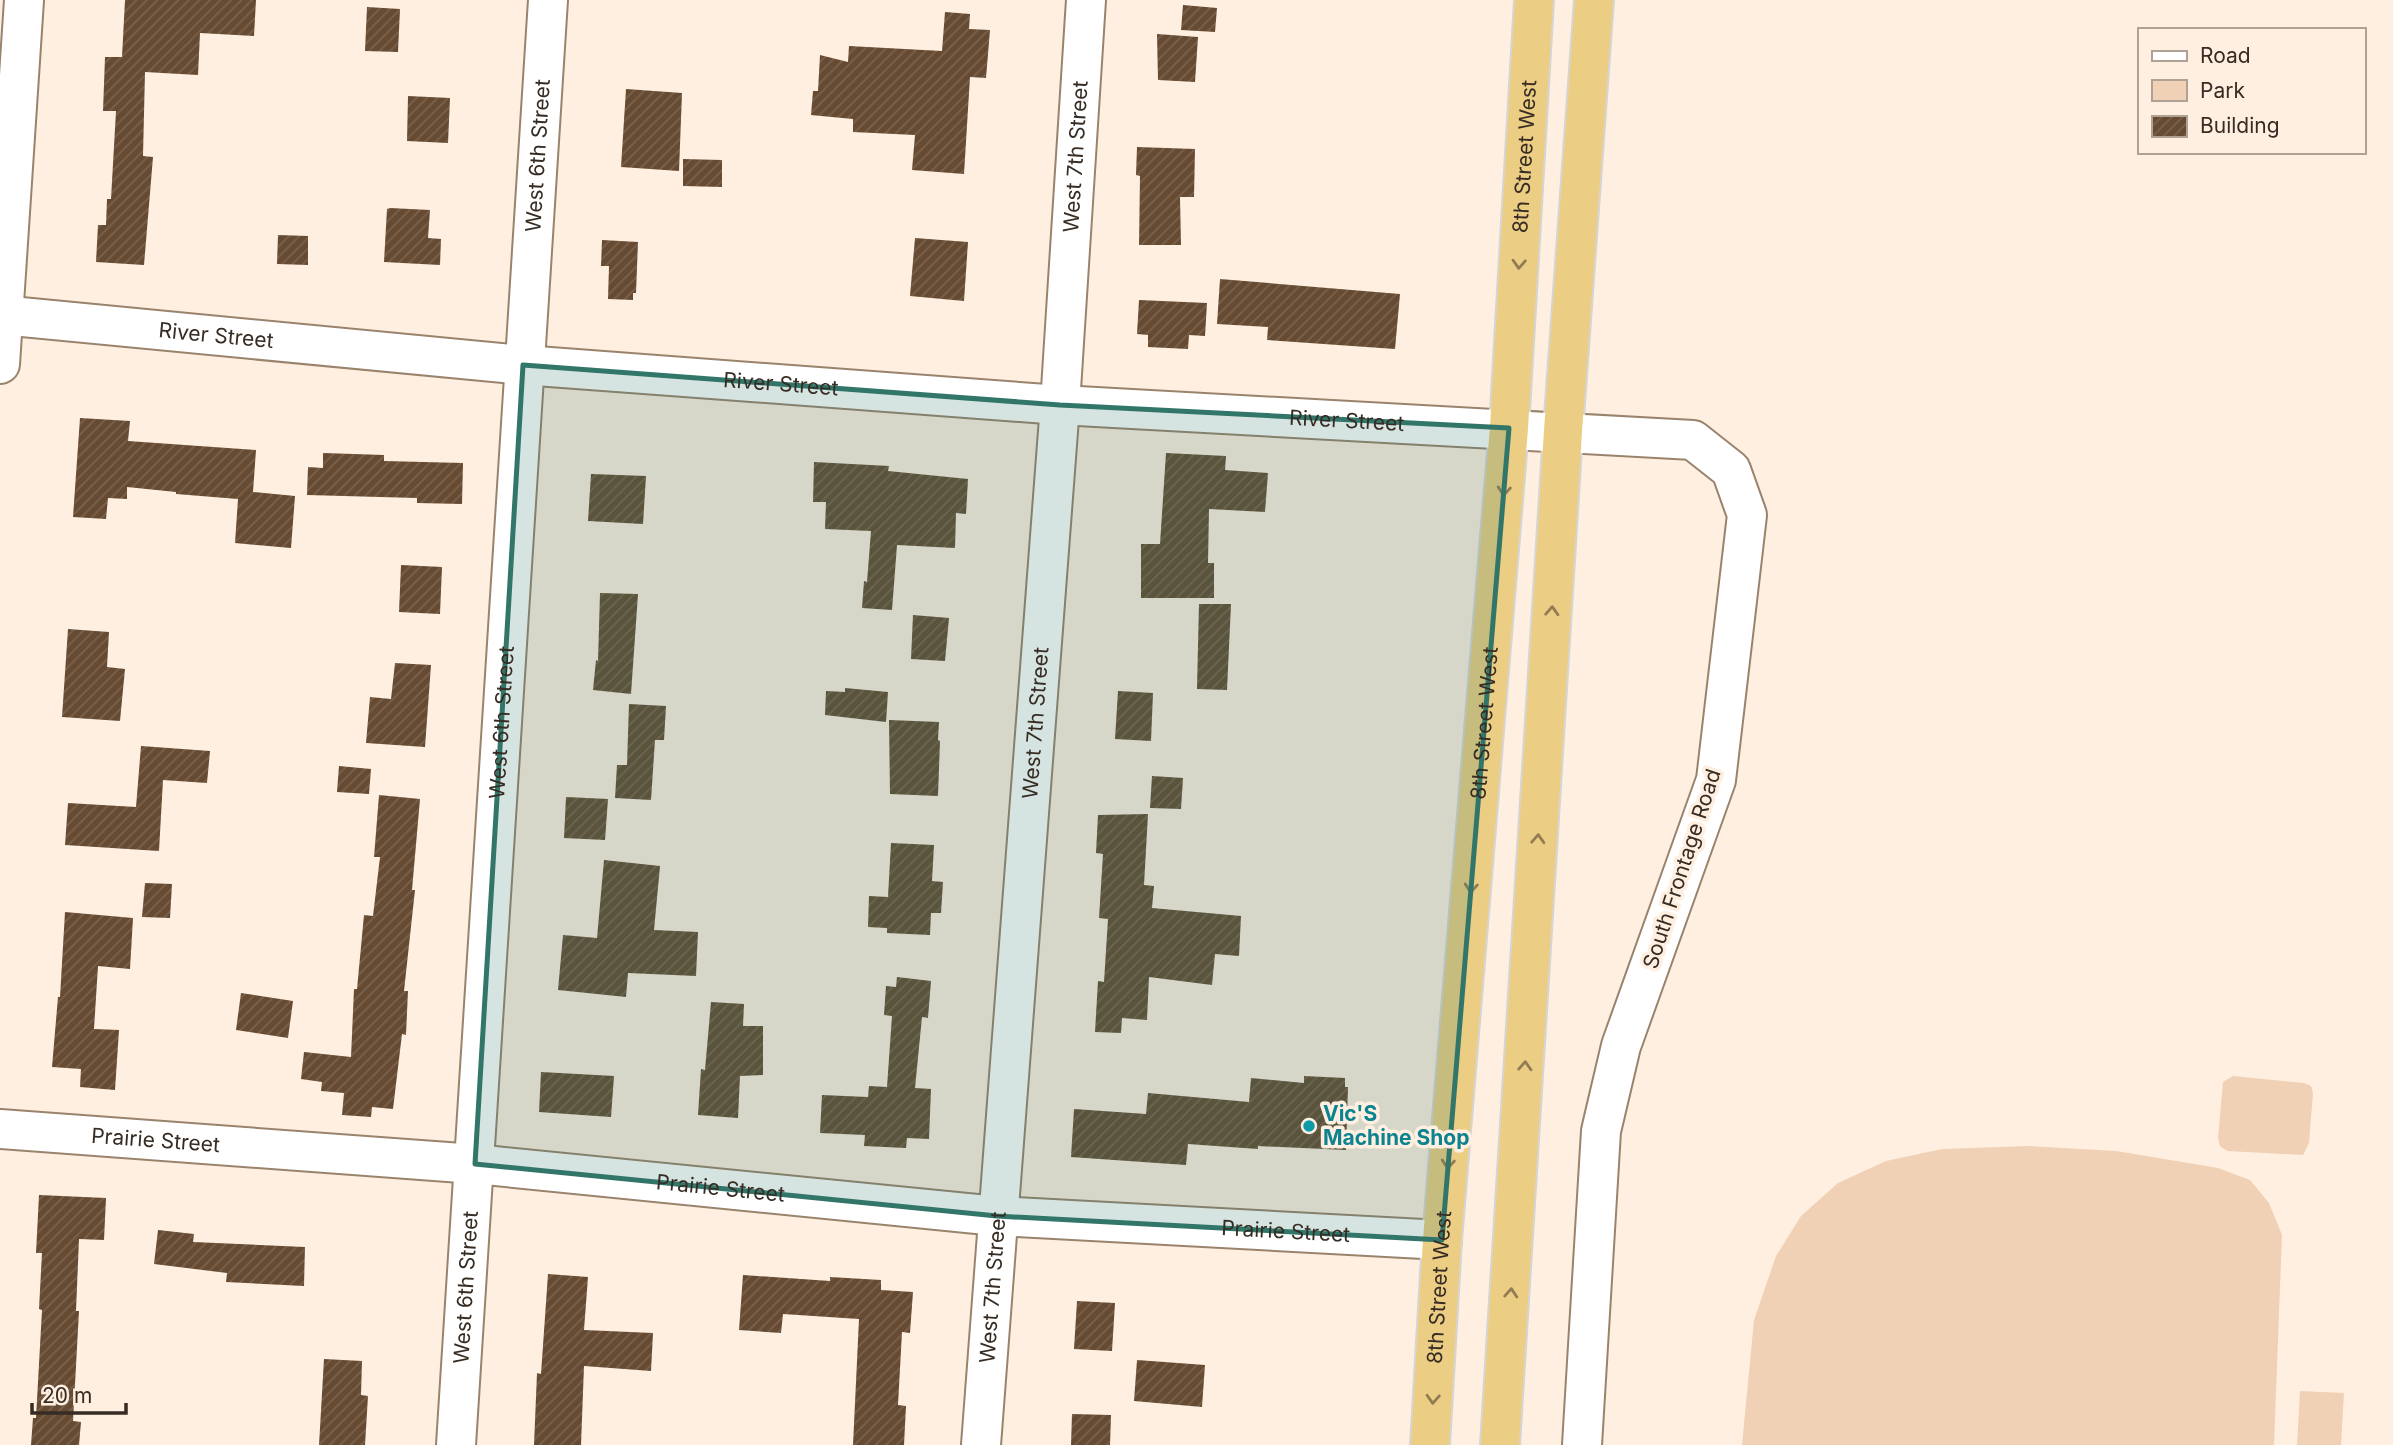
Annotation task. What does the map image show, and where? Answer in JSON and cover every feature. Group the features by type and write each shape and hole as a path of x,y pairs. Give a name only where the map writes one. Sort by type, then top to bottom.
{"highway":[{"name":"8th Street West","path":"1430,1445 1442,1240 1509,428 1534,0"},
{"path":"1500,1445 1563,431 1594,0"}],"street":[{"path":"0,365 24,0"},
{"name":"West 6th Street","path":"456,1445 548,0"},
{"name":"West 7th Street","path":"981,1445 1060,405 1086,0"},
{"name":"River Street","path":"2,315 523,365 1060,405 1563,431"},
{"name":"South Frontage Road","path":"1563,431 1693,440 1731,470 1747,514 1716,780 1621,1046 1601,1131 1582,1445"},
{"name":"Prairie Street","path":"0,1129 475,1164 997,1216 1442,1240"}],"highlighted area":[{"path":"523,365 1060,405 1509,428 1442,1240 997,1216 475,1164"}],"green space":[{"path":"2233,1076 2311,1086 2313,1093 2309,1143 2303,1155 2227,1151 2220,1146 2218,1138 2223,1082"},
{"path":"2029,1146 2116,1151 2218,1168 2250,1180 2269,1203 2282,1235 2274,1445 1742,1445 1754,1320 1776,1256 1801,1216 1838,1183 1886,1161 1942,1149"},
{"path":"2300,1391 2344,1393 2341,1445 2297,1445"}],"building":[{"path":"125,0 256,0 254,36 200,33 198,75 145,72 143,156 153,157 144,265 96,262 98,225 106,225 107,199 111,199 116,111 103,111 105,57 122,57"},
{"path":"1183,5 1217,8 1215,32 1181,30"},
{"path":"367,7 400,9 398,52 365,51"},
{"path":"945,12 970,14 969,29 990,30 986,78 970,77 964,174 912,170 915,135 853,132 853,119 811,115 813,91 818,91 820,55 848,62 849,46 942,51"},
{"path":"1157,34 1198,37 1195,82 1158,80"},
{"path":"626,89 682,93 679,171 621,167"},
{"path":"408,96 450,98 448,143 407,141"},
{"path":"1137,147 1195,149 1194,197 1180,197 1181,245 1139,245 1140,176 1136,175"},
{"path":"683,159 722,160 722,187 683,186"},
{"path":"387,209 430,210 428,238 441,239 440,265 384,262"},
{"path":"278,235 308,236 308,265 277,264"},
{"path":"915,238 968,242 964,301 910,296"},
{"path":"602,240 638,242 636,293 633,293 633,300 608,299 609,266 601,266"},
{"path":"1220,279 1400,294 1395,349 1267,340 1268,327 1217,324"},
{"path":"1139,300 1207,303 1205,336 1189,335 1188,349 1148,347 1148,335 1137,334"},
{"path":"80,418 130,421 128,441 256,450 253,492 295,496 291,548 235,543 238,499 127,487 127,499 108,498 106,519 73,517"},
{"path":"323,453 384,455 384,461 463,463 462,504 417,503 417,498 307,495 308,467 323,468"},
{"path":"1166,453 1226,456 1225,470 1268,473 1265,512 1209,509 1208,563 1214,563 1214,598 1141,598 1141,544 1160,544"},
{"path":"814,462 889,466 888,471 968,479 966,514 956,513 955,548 897,545 892,610 862,608 871,531 825,529 826,502 813,502"},
{"path":"591,474 646,476 643,524 588,521"},
{"path":"401,565 442,567 440,614 399,612"},
{"path":"600,593 638,594 631,694 593,690 596,660 598,661"},
{"path":"1199,604 1231,604 1227,690 1197,689"},
{"path":"913,615 949,618 945,661 911,659"},
{"path":"68,629 109,632 107,667 125,669 120,721 62,717"},
{"path":"395,663 431,665 425,747 366,743 370,697 391,699"},
{"path":"845,688 888,692 886,722 825,715 826,691 845,692"},
{"path":"1118,691 1153,693 1151,741 1115,739"},
{"path":"629,704 666,706 664,740 655,740 651,800 615,798 617,765 627,765"},
{"path":"889,720 939,722 938,796 890,794"},
{"path":"141,746 210,751 207,783 163,780 159,851 65,845 68,803 136,807"},
{"path":"339,766 371,769 369,794 337,792"},
{"path":"1152,776 1183,778 1181,809 1150,808"},
{"path":"379,795 420,799 412,890 415,890 404,991 408,991 406,1035 402,1034 393,1109 372,1107 371,1117 342,1115 344,1093 321,1091 322,1082 301,1079 304,1052 351,1057 354,989 357,989 364,915 373,916 380,857 374,857"},
{"path":"566,797 608,799 605,840 564,838"},
{"path":"1148,814 1144,885 1154,886 1152,908 1241,916 1239,956 1215,954 1212,985 1149,977 1147,1020 1122,1018 1121,1033 1095,1032 1098,981 1104,982 1108,919 1099,918 1103,854 1096,853 1098,815"},
{"path":"891,843 934,845 932,881 943,882 941,913 931,913 930,935 887,933 887,928 868,927 869,896 888,897"},
{"path":"604,860 660,866 654,930 698,932 696,976 628,973 626,997 558,990 563,935 597,938"},
{"path":"145,883 172,884 170,918 142,917"},
{"path":"65,912 133,918 130,969 98,966 94,1029 119,1030 115,1090 80,1087 81,1069 52,1067 60,997"},
{"path":"897,977 931,981 928,1018 922,1017 915,1088 931,1089 929,1139 907,1138 906,1148 864,1146 865,1135 820,1133 822,1095 868,1097 869,1086 887,1087 892,1016 884,1015 886,986 896,987"},
{"path":"241,993 293,1001 288,1038 236,1030"},
{"path":"711,1002 744,1004 743,1026 763,1026 763,1075 740,1076 738,1118 698,1115 701,1069 705,1070"},
{"path":"541,1072 614,1076 611,1117 539,1112"},
{"path":"1304,1076 1345,1078 1345,1087 1348,1087 1346,1150 1258,1146 1258,1149 1188,1144 1186,1165 1071,1157 1074,1109 1146,1114 1148,1093 1249,1102 1251,1078 1304,1083"},
{"path":"39,1195 106,1198 104,1240 79,1239 76,1311 79,1311 73,1421 81,1422 79,1445 31,1445 33,1418 36,1418 42,1310 39,1309 42,1253 36,1253"},
{"path":"158,1230 194,1234 193,1242 305,1247 304,1286 226,1282 227,1273 154,1264"},
{"path":"548,1274 588,1277 584,1330 653,1333 651,1371 584,1366 581,1445 534,1445 537,1373 541,1374"},
{"path":"743,1275 830,1281 830,1277 881,1280 881,1290 913,1292 910,1333 902,1332 898,1405 906,1406 904,1445 853,1445 859,1319 783,1314 781,1333 739,1330"},
{"path":"1077,1301 1115,1303 1112,1351 1074,1349"},
{"path":"324,1359 362,1361 361,1395 368,1396 365,1445 319,1445"},
{"path":"1137,1360 1205,1365 1202,1407 1134,1401"},
{"path":"1072,1414 1111,1415 1110,1445 1071,1445"}],"place":[{"name":"Vic'S Machine Shop","path":"1309,1126"}]}
